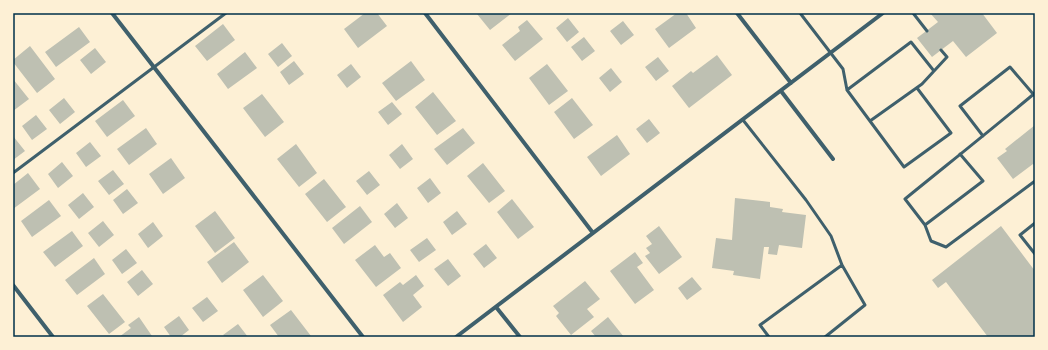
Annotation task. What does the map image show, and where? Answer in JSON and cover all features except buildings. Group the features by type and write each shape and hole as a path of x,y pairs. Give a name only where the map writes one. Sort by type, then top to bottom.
{"street":[{"path":"112,13 363,337"},
{"path":"424,13 593,233"},
{"path":"737,13 791,83"},
{"path":"456,337 884,13"},
{"path":"781,91 833,159"},
{"path":"13,285 53,337"},
{"path":"496,307 520,337"}],"lane":[{"path":"13,173 226,13"},
{"path":"800,13 843,69 847,90 904,167 951,133 917,88"},
{"path":"913,13 926,31"},
{"path":"847,90 911,42 934,71"},
{"path":"870,121 922,84 947,57 941,50"},
{"path":"983,136 960,106 1010,67 1034,94 983,136 905,199 925,225 931,241 946,247 1035,181"},
{"path":"743,120 806,200 831,236 842,265 865,305 825,337"},
{"path":"925,225 983,182 960,154"},
{"path":"1035,223 1020,235 1035,254"},
{"path":"770,337 760,325 842,265"}]}
